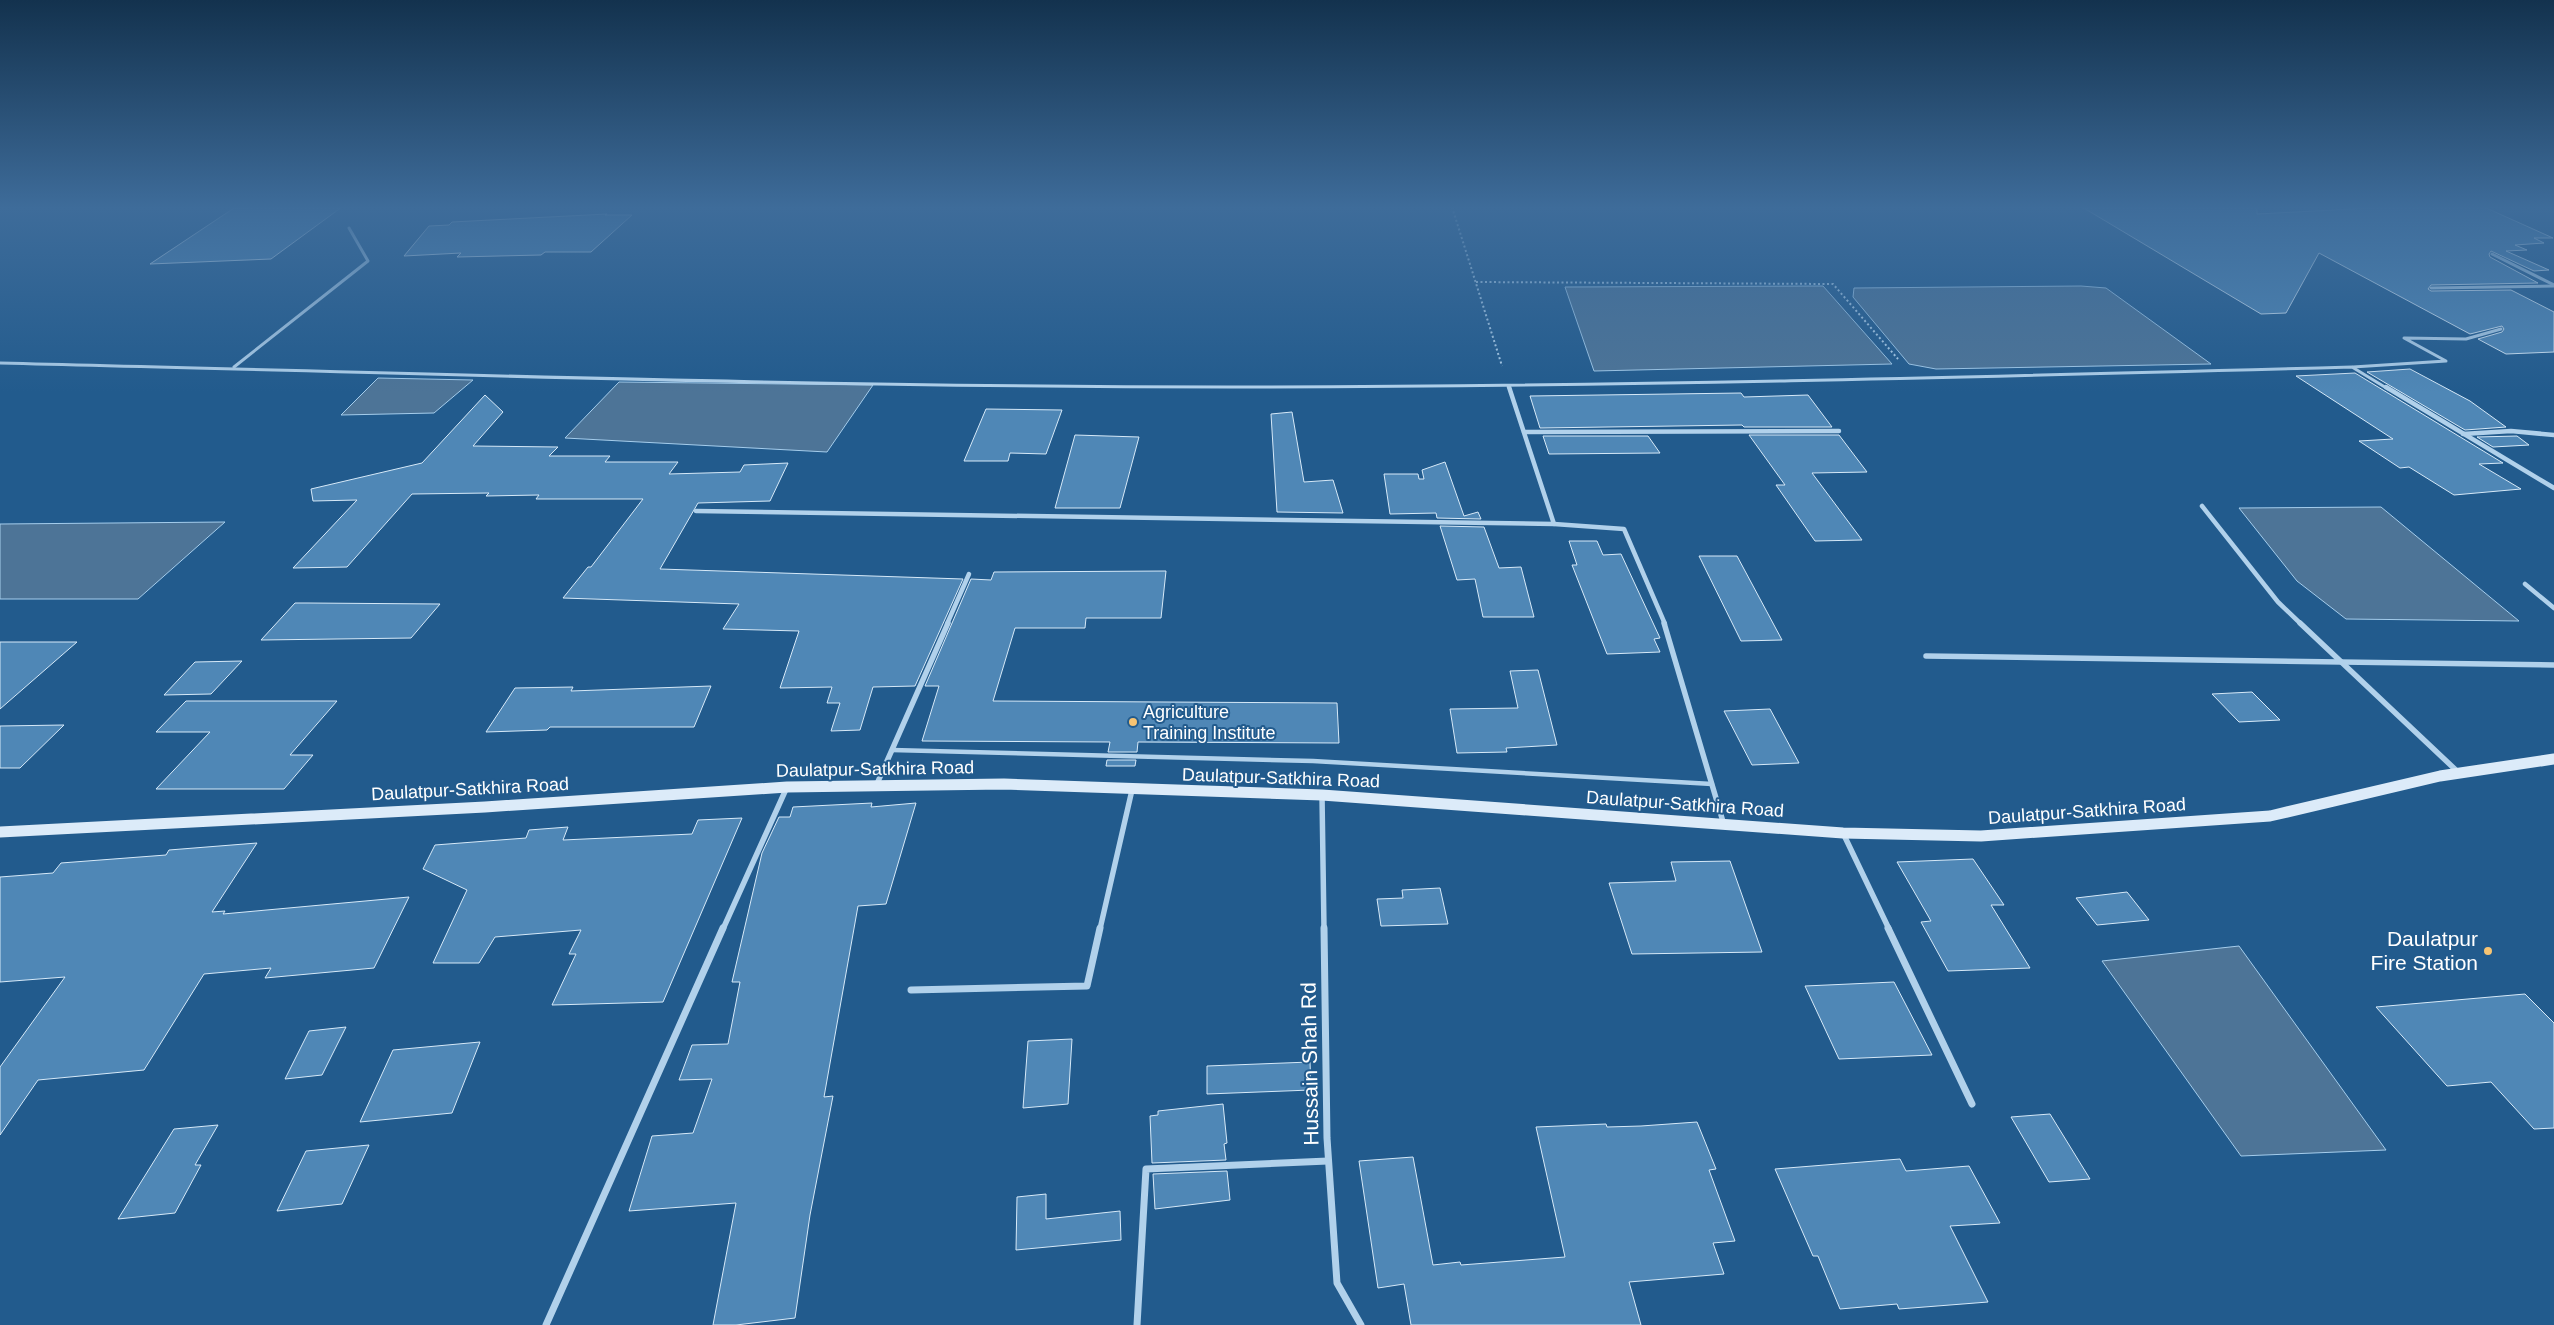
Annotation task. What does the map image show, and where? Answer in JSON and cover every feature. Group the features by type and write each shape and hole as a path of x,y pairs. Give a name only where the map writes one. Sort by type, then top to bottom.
{"main road":[{"name":"Daulatpur-Satkhira Road","path":"0,832 485,807 787,787 1004,784 1322,796 1724,825 1843,832 1981,836 2270,816 2460,773 2554,759"}],"street":[{"path":"234,368 359,269"},
{"path":"2521,269 2554,286"},
{"path":"2430,288 2554,286"},
{"path":"0,363 753,381 1224,387 1688,384 2352,367 2446,361 2404,338 2457,340 2490,335 2501,329"},
{"path":"2352,367 2554,488"},
{"path":"1509,386 1554,524"},
{"path":"1524,432 1839,431"},
{"path":"2463,434 2511,431 2554,435"},
{"path":"2202,506 2278,602 2460,773"},
{"path":"696,511 1554,524 1624,529 1660,612 1724,825"},
{"path":"876,786 969,574"},
{"path":"2525,584 2554,608"},
{"path":"1926,656 2554,665"},
{"path":"546,1325 553,1304 787,787"},
{"path":"911,990 1087,986 1132,790"},
{"name":"Hussain Shah Rd","path":"1322,796 1328,1161 1337,1283 1361,1325"},
{"path":"1843,832 1972,1104"},
{"path":"1137,1325 1146,1169 1328,1161"}],"lane":[{"path":"892,750 1313,761 1712,784"}],"path":[{"path":"1472,269 1509,386"},
{"path":"1476,282 1833,284 1915,378"}],"water":[{"path":"1823,286 1892,364 1594,371 1565,287"},
{"path":"2081,286 2106,288 2211,364 1936,369 1909,364 1853,297 1854,288"},
{"path":"378,378 473,380 434,413 341,415"},
{"path":"619,382 873,385 827,452 565,438"},
{"path":"2381,507 2519,621 2346,619 2297,581 2239,508"},
{"path":"225,522 138,599 0,599 0,524"},
{"path":"2239,946 2386,1150 2241,1156 2102,961"}],"building":[{"path":"2185,269 2310,269 2286,313 2261,314"},
{"path":"2349,269 2512,269 2538,283 2431,285 2428,289 2431,291 2511,290 2554,312 2554,352 2506,354 2478,339 2502,332 2504,329 2502,326 2470,334"},
{"path":"2529,269 2549,270 2534,271"},
{"path":"2410,369 2470,401 2506,427 2465,430 2367,372"},
{"path":"2355,373 2503,463 2479,464 2521,489 2454,495 2409,467 2400,468 2359,441 2393,439 2296,376"},
{"path":"1741,393 1744,397 1808,395 1832,427 1744,427 1742,425 1540,428 1530,396"},
{"path":"485,395 503,412 473,446 558,447 549,456 610,456 605,462 678,462 669,474 740,472 744,465 788,463 770,501 698,503 660,569 963,579 915,686 873,687 860,730 831,731 840,703 827,703 832,687 780,688 799,631 723,629 739,604 563,598 588,567 591,567 643,499 536,499 539,495 486,496 489,493 412,494 347,567 293,568 357,500 313,501 311,489 422,463"},
{"path":"986,409 1062,410 1046,454 1010,453 1008,461 964,461"},
{"path":"1292,412 1304,482 1333,480 1343,513 1277,512 1271,414"},
{"path":"1075,435 1139,437 1120,508 1055,508"},
{"path":"1749,435 1839,435 1867,472 1812,473 1862,540 1815,541 1776,485 1785,485"},
{"path":"1543,436 1648,436 1660,453 1549,454"},
{"path":"2517,436 2529,445 2493,447 2477,437"},
{"path":"1445,462 1464,516 1478,512 1481,519 1437,518 1436,513 1390,514 1384,474 1418,474 1419,479 1424,479 1422,470"},
{"path":"1440,526 1484,527 1499,568 1521,567 1534,617 1483,617 1475,579 1457,580"},
{"path":"1569,541 1597,541 1603,555 1621,554 1660,638 1654,639 1660,652 1607,654 1572,565 1577,565"},
{"path":"1699,556 1737,556 1782,640 1741,641"},
{"path":"1166,571 1161,618 1086,618 1085,628 1015,628 993,701 1337,703 1339,743 1138,742 1137,752 1108,752 1110,742 922,741 939,686 925,686 971,579 991,580 994,572"},
{"path":"295,603 440,604 411,638 261,640"},
{"path":"0,642 77,642 0,709"},
{"path":"242,661 211,694 164,695 195,662"},
{"path":"1538,670 1557,745 1506,748 1507,752 1457,753 1450,709 1518,708 1510,671"},
{"path":"711,686 694,727 550,727 547,730 486,732 515,688 573,687 571,691"},
{"path":"2252,692 2280,720 2239,722 2212,694"},
{"path":"186,701 337,701 290,755 313,755 284,789 156,789 210,732 156,732"},
{"path":"1770,709 1799,763 1752,765 1724,711"},
{"path":"64,725 20,768 0,768 0,726"},
{"path":"1107,760 1136,760 1135,766 1106,766"},
{"path":"872,803 871,807 916,803 886,904 858,906 824,1097 833,1096 810,1215 795,1318 736,1325 713,1325 736,1203 629,1211 652,1136 693,1133 712,1079 679,1080 692,1045 728,1044 740,982 732,982 762,853 779,817 790,817 793,807"},
{"path":"742,818 663,1002 552,1005 576,954 569,954 581,930 495,937 479,963 433,963 467,890 423,869 435,845 526,838 529,830 568,827 563,840 692,834 698,820"},
{"path":"257,843 212,912 225,911 223,914 409,897 374,968 265,978 271,968 204,974 144,1070 38,1080 0,1135 0,1067 65,977 0,982 0,877 53,873 61,863 166,855 169,850"},
{"path":"1973,859 2004,905 1991,905 2030,968 1948,971 1921,922 1931,921 1897,862"},
{"path":"1730,861 1762,952 1632,954 1609,883 1676,881 1671,862"},
{"path":"1440,888 1448,924 1381,926 1377,899 1403,898 1402,890"},
{"path":"2127,892 2149,920 2097,925 2076,898"},
{"path":"1894,982 1932,1055 1839,1059 1805,986"},
{"path":"2525,994 2554,1023 2554,1128 2534,1129 2491,1082 2447,1086 2376,1007"},
{"path":"346,1027 322,1075 285,1079 309,1031"},
{"path":"1072,1039 1068,1104 1023,1108 1028,1041"},
{"path":"480,1042 452,1113 360,1122 393,1050"},
{"path":"1310,1062 1311,1090 1207,1094 1207,1066"},
{"path":"1223,1104 1227,1143 1224,1144 1226,1160 1152,1163 1150,1116 1158,1115 1158,1111"},
{"path":"2050,1114 2090,1179 2049,1182 2011,1117"},
{"path":"1697,1122 1716,1169 1709,1170 1735,1241 1713,1243 1724,1274 1629,1282 1641,1325 1411,1325 1404,1284 1378,1288 1359,1161 1413,1157 1433,1265 1460,1262 1461,1265 1565,1257 1536,1127 1606,1124 1607,1127 1641,1126"},
{"path":"218,1125 195,1165 201,1165 175,1213 118,1219 174,1129"},
{"path":"369,1145 342,1204 277,1211 306,1151"},
{"path":"1900,1159 1906,1171 1969,1166 2000,1223 1950,1226 1988,1302 1899,1309 1897,1304 1840,1309 1818,1256 1813,1256 1775,1169"},
{"path":"1227,1171 1230,1200 1155,1209 1153,1174"},
{"path":"1046,1194 1046,1219 1120,1211 1121,1240 1016,1250 1017,1197"}],"place":[{"name":"Agriculture Training Institute","path":"1133,722"},
{"name":"Daulatpur Fire Station","path":"2488,951"}]}
